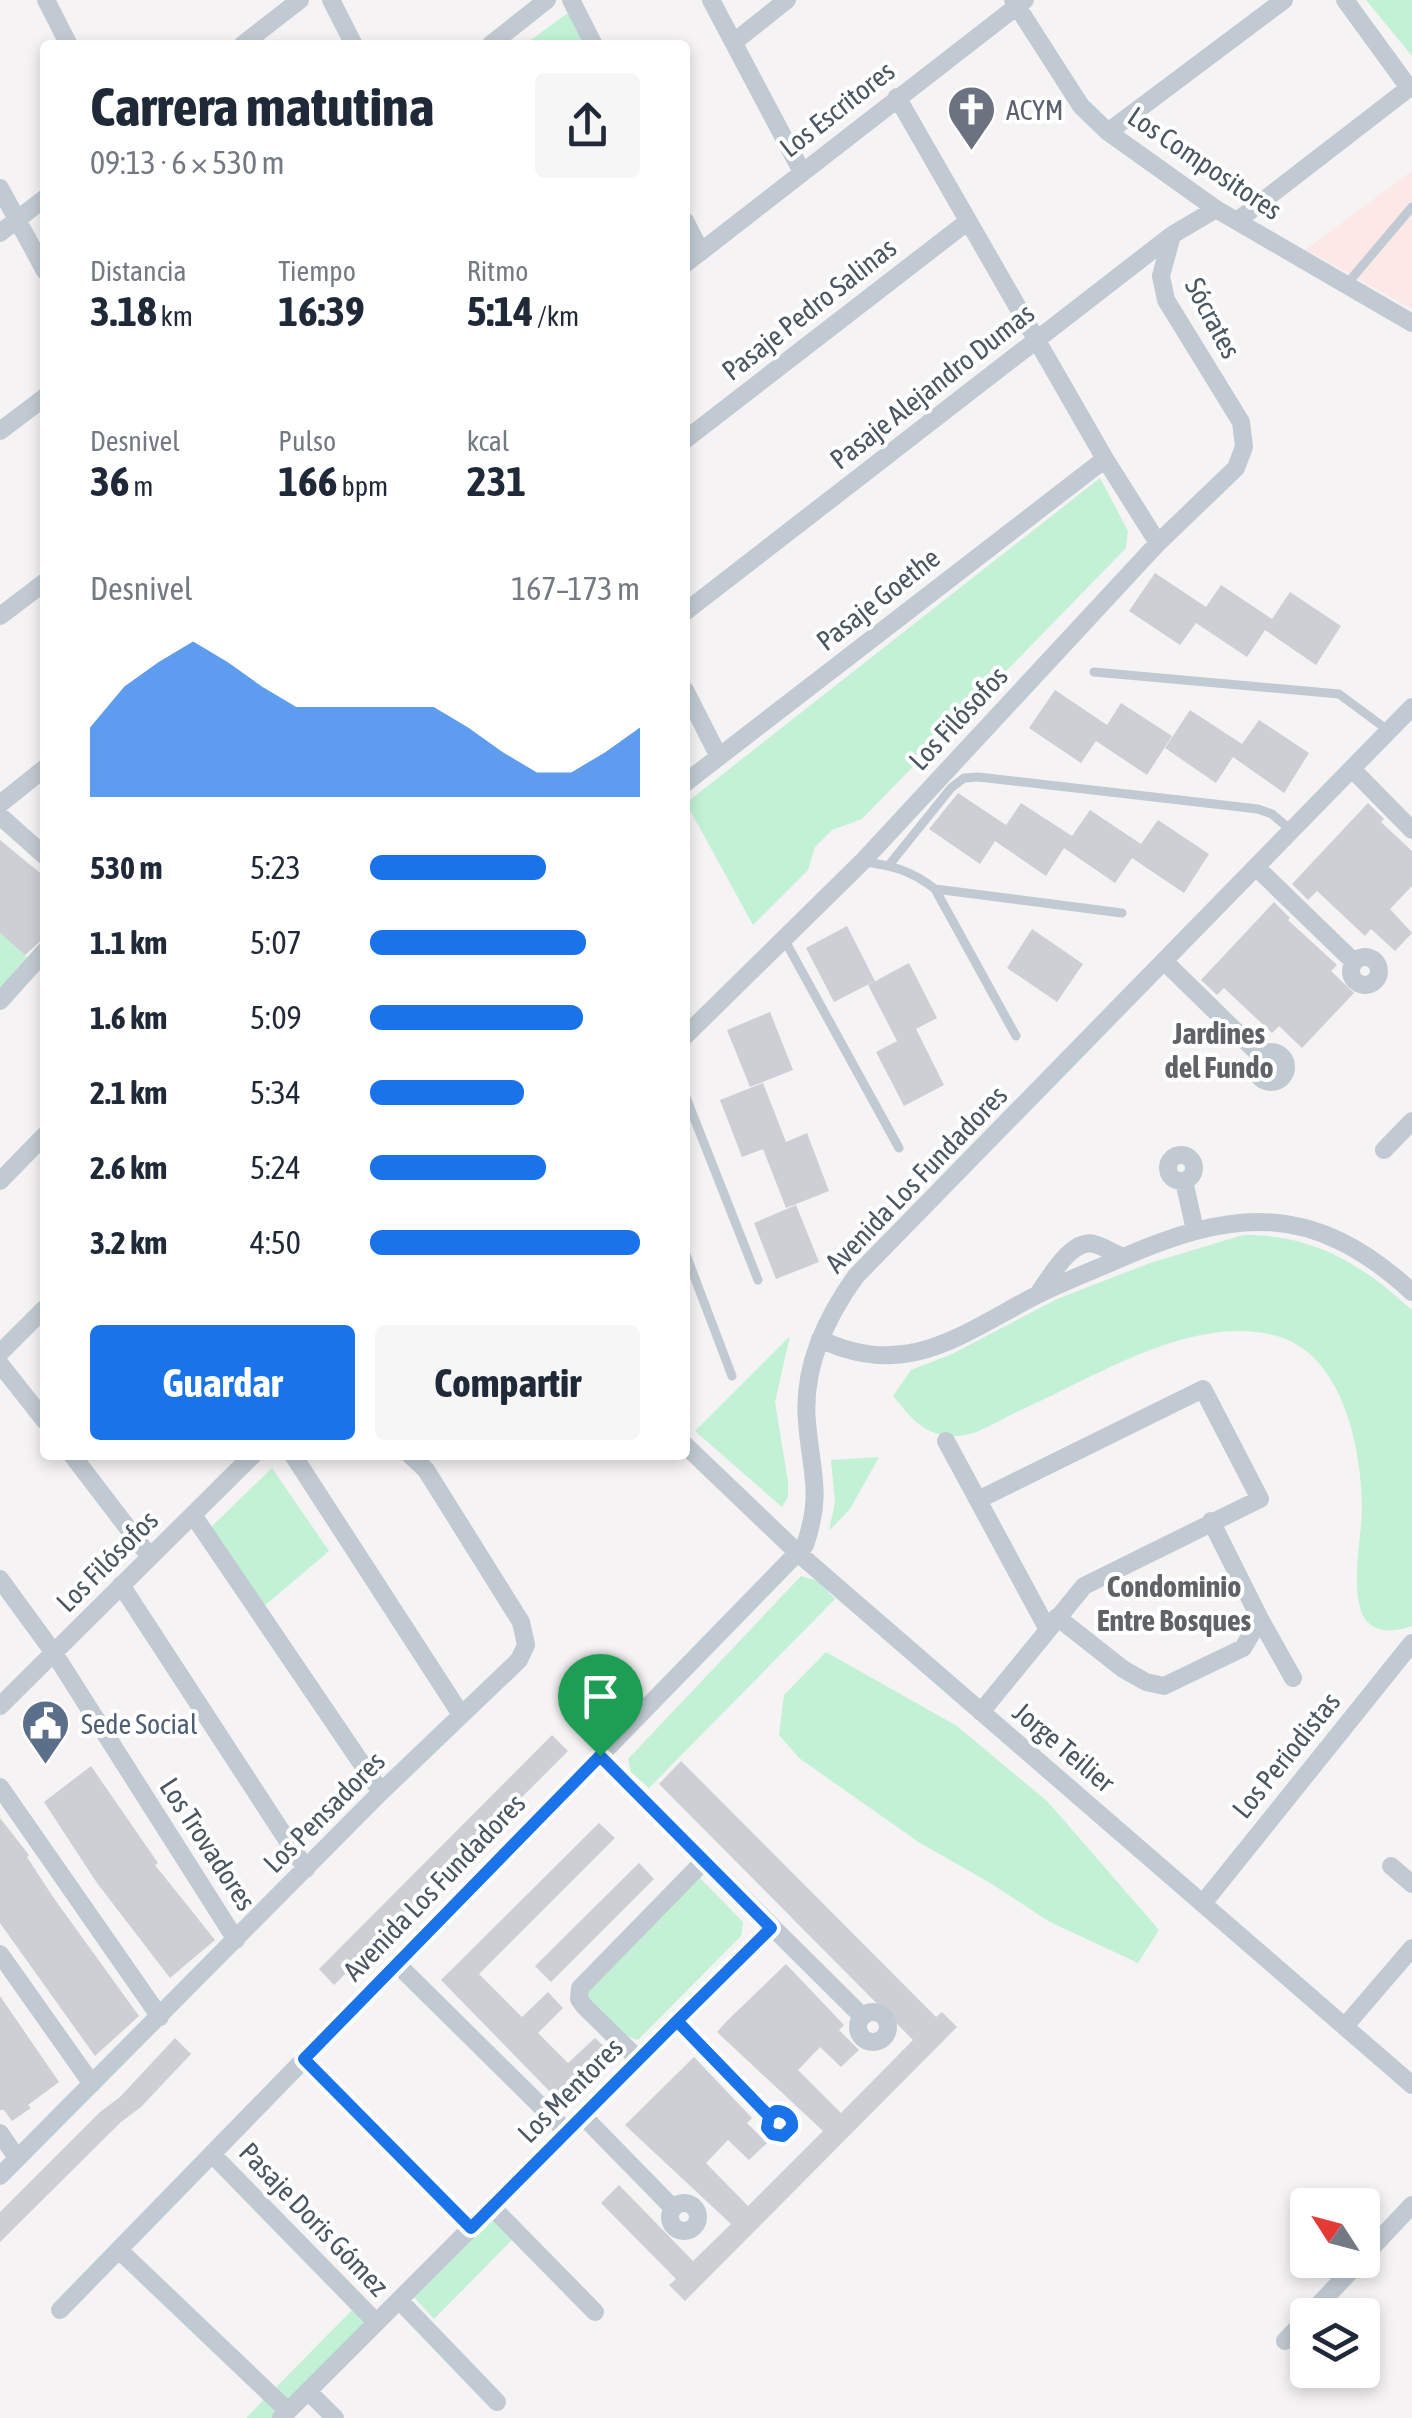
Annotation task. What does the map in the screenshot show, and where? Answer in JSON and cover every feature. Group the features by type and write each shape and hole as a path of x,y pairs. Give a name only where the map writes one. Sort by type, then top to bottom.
{"street":[{"path":"46,0 66,40"},
{"path":"248,40 300,0"},
{"path":"331,0 351,40"},
{"path":"496,40 547,0"},
{"path":"571,0 591,40"},
{"path":"712,0 802,172"},
{"path":"734,42 788,0"},
{"path":"1108,132 1284,0"},
{"path":"1237,221 1409,88 1345,0"},
{"name":"Los Compositores","path":"1018,2 1081,106 1108,132 1216,209 1412,323"},
{"name":"Los Escritores","path":"690,260 1018,2"},
{"path":"897,97 1105,459 1158,543"},
{"path":"0,188 40,262"},
{"path":"0,234 40,202"},
{"name":"Pasaje Alejandro Dumas","path":"690,608 1172,235 1216,209"},
{"name":"Pasaje Pedro Salinas","path":"690,436 967,222"},
{"path":"690,231 701,252"},
{"name":"Sócrates","path":"1172,235 1161,276 1166,300 1241,422"},
{"path":"0,431 40,402"},
{"name":"Los Filósofos","path":"690,1031 862,862 1158,543 1236,468 1244,446 1241,422"},
{"name":"Pasaje Goethe","path":"690,780 1105,459"},
{"path":"0,616 40,586"},
{"path":"690,700 719,756"},
{"name":"Avenida Los Fundadores","path":"60,2310 806,1546 817,1488 806,1387 820,1338 840,1298 856,1276 1412,707"},
{"path":"1352,769 1412,830"},
{"path":"0,804 40,772"},
{"path":"0,816 40,852"},
{"path":"1257,868 1354,962"},
{"path":"0,1001 40,957"},
{"path":"1166,963 1261,1056"},
{"path":"1384,1150 1412,1122"},
{"path":"0,1151 7,1174 40,1140"},
{"path":"1184,1181 1195,1230"},
{"path":"820,1338 859,1354 887,1358 922,1353 1156,1241 1240,1222 1280,1222 1311,1228 1348,1243 1382,1265 1412,1292"},
{"path":"1037,1295 1079,1246 1091,1242 1124,1257"},
{"path":"0,1353 40,1313"},
{"path":"0,1364 40,1415"},
{"path":"978,1500 1202,1388 1260,1499 1084,1586 981,1712"},
{"path":"946,1441 1052,1622 1123,1669 1146,1682 1164,1686 1243,1648 1260,1619"},
{"name":"Jorge Teilier","path":"690,1450 798,1553 1412,2085"},
{"path":"77,1460 150,1558"},
{"name":"Los Filósofos","path":"0,1706 249,1460"},
{"path":"296,1460 460,1714"},
{"name":"Los Pensadores","path":"0,2176 460,1714 519,1660 526,1644 522,1622 426,1470 415,1460"},
{"path":"193,1514 382,1792"},
{"path":"1211,1521 1293,1678"},
{"name":"Los Trovadores","path":"0,1579 54,1653 236,1940"},
{"path":"122,1585 306,1869"},
{"name":"Los Periodistas","path":"1204,1902 1412,1643"},
{"path":"600,1756 862,2016"},
{"path":"0,1788 160,2018"},
{"path":"639,2060 584,2006 580,1988 705,1860"},
{"path":"1391,1866 1410,1879"},
{"name":"Los Mentores","path":"284,2414 771,1928"},
{"path":"1346,2024 1412,1948"},
{"path":"0,1954 92,2084"},
{"path":"397,1964 567,2132"},
{"path":"677,2021 769,2116"},
{"path":"304,2059 471,2228"},
{"path":"583,2116 674,2208"},
{"path":"0,2133 17,2158"},
{"name":"Pasaje Doris Gómez","path":"212,2154 376,2322"},
{"path":"1380,2240 1412,2206"},
{"path":"492,2207 595,2312"},
{"path":"118,2250 284,2414"},
{"path":"1325,2298 1344,2278"},
{"name":"Pasaje Doris Gómez","path":"400,2300 497,2402"},
{"path":"1285,2341 1290,2336"},
{"path":"308,2391 335,2418"}],"lane":[{"path":"1346,285 1412,208"},
{"path":"1094,672 1339,694 1389,731"},
{"path":"889,865 951,788 964,778 1258,809 1272,814 1292,831"},
{"path":"862,862 889,865 914,874 935,889 1016,1036"},
{"path":"935,889 1122,913"},
{"path":"784,938 899,1148"},
{"path":"690,1109 758,1280"},
{"path":"690,1265 732,1376"}],"shaded area":[{"path":"1412,171 1412,309 1306,250"}],"green space":[{"path":"1366,0 1412,0 1412,56"},
{"path":"569,12 583,40 531,40"},
{"path":"1100,478 1128,531 1126,548 862,819 832,830 815,847 808,870 753,925 690,810 690,800"},
{"path":"0,933 27,957 0,988"},
{"path":"1243,1235 1291,1240 1335,1255 1374,1279 1412,1310 1412,1626 1382,1630 1370,1624 1361,1611 1357,1572 1361,1482 1352,1432 1333,1384 1319,1364 1302,1348 1280,1337 1248,1331 1182,1340 1115,1365 961,1436 924,1428 893,1396 911,1370 952,1354 1057,1299 1150,1263"},
{"path":"790,1336 775,1402 788,1482 788,1497 782,1507 695,1431"},
{"path":"879,1457 850,1509 829,1531 835,1502 831,1460"},
{"path":"272,1468 329,1551 263,1607 209,1529"},
{"path":"801,1576 818,1581 835,1599 649,1788 631,1772 628,1759"},
{"path":"826,1652 957,1726 1048,1802 1159,1930 1138,1963 1048,1921 920,1843 799,1758 779,1735 784,1695"},
{"path":"700,1878 743,1922 741,1936 638,2040 631,2038 599,2013 586,1990"},
{"path":"496,2213 517,2235 434,2319 413,2296"},
{"path":"354,2308 368,2323 273,2418 246,2418"}],"building":[{"path":"1155,573 1206,607 1221,585 1272,619 1290,592 1341,626 1316,665 1265,630 1247,657 1196,623 1180,645 1129,611"},
{"path":"1055,690 1107,725 1121,703 1172,736 1147,775 1096,741 1081,763 1029,728"},
{"path":"1190,710 1242,744 1259,720 1309,753 1284,793 1233,757 1216,783 1165,748"},
{"path":"958,793 1006,825 1021,803 1072,836 1090,810 1141,844 1158,820 1209,854 1184,893 1132,858 1115,883 1064,848 1046,876 995,841 980,864 929,829"},
{"path":"1368,803 1384,819 1381,822 1412,851 1412,886 1390,909 1412,933 1395,951 1371,929 1365,936 1317,891 1308,900 1292,884"},
{"path":"0,840 40,873 40,942 25,955 0,933"},
{"path":"1274,902 1337,965 1331,971 1354,993 1302,1048 1279,1026 1272,1033 1224,988 1217,995 1201,980"},
{"path":"847,926 875,981 834,1002 806,948"},
{"path":"1032,929 1083,964 1057,1002 1007,968"},
{"path":"909,963 937,1018 916,1029 944,1085 904,1106 876,1052 897,1041 868,985"},
{"path":"770,1012 793,1070 750,1087 727,1030"},
{"path":"763,1083 786,1142 807,1133 829,1191 786,1208 763,1149 742,1157 720,1100"},
{"path":"796,1205 819,1262 776,1279 754,1223"},
{"path":"552,1735 568,1751 334,1985 319,1969"},
{"path":"681,1761 936,2017 942,2012 957,2027 685,2301 669,2285 676,2279 601,2203 619,2185 693,2261 731,2224 625,2125 694,2057 752,2118 747,2123 767,2143 749,2160 728,2140 706,2163 748,2206 823,2131 717,2032 728,2020 786,1964 844,2025 839,2030 859,2050 841,2067 820,2047 798,2070 841,2113 913,2040 659,1784"},
{"path":"91,1766 158,1863 155,1865 215,1940 170,1978 97,1883 44,1802"},
{"path":"0,1818 139,2016 95,2056 0,1923"},
{"path":"599,1823 615,1838 479,1974 522,2017 548,1992 563,2008 538,2033 568,2063 595,2038 611,2053 560,2102 441,1980"},
{"path":"639,1863 654,1879 551,1982 535,1966"},
{"path":"0,1996 59,2082 12,2121 0,2110"},
{"path":"175,2038 191,2054 0,2242 0,2212 100,2112 120,2097"}],"place":[{"name":"ACYM","path":"971,152"},
{"name":"Sede Social","path":"46,1766"}],"district":[{"name":"Jardines del Fundo","path":"1219,1051"},
{"name":"Condominio Entre Bosques","path":"1174,1604"}],"route":[{"path":"600,1756 304,2059 471,2228 677,2021 769,2116 776,2111 785,2112 792,2127 783,2136 772,2134 767,2128 769,2116 677,2021 771,1928 600,1756"}]}
